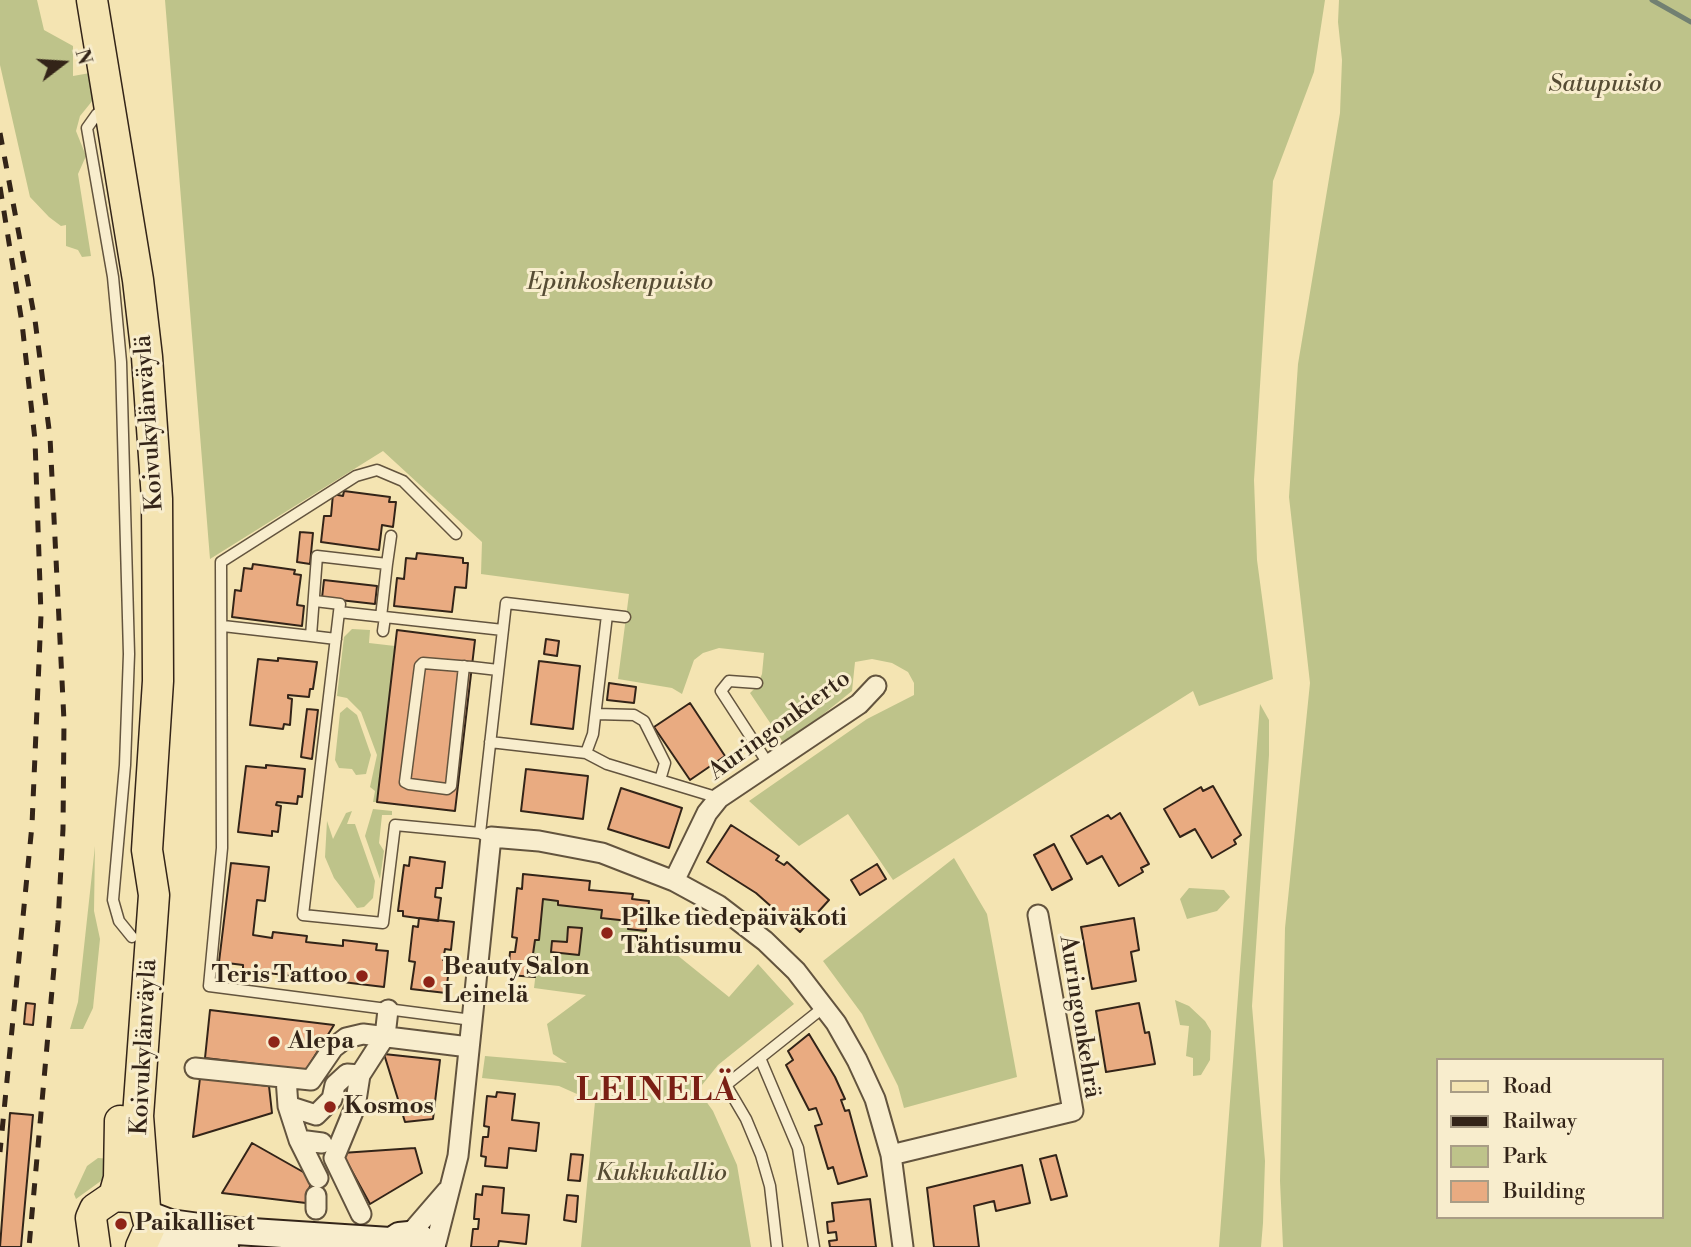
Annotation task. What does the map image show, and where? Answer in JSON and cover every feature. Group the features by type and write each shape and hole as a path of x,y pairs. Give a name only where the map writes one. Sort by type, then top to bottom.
{"main road":[{"name":"Koivukylänväylä","path":"92,0 141,306 140,476 158,681 147,850 154,895 138,1116 148,1237 141,1247"},
{"name":"Koivukylänväylä","path":"114,1196 119,1178 120,1068 134,892 147,850"},
{"path":"96,1245 91,1219 95,1209 114,1196 135,1199 147,1212 170,1223 221,1230 410,1243"},
{"path":"164,1247 182,1244 238,1247"}],"street":[{"name":"Auringonkierto","path":"674,881 706,813 719,799 859,704 876,686"},
{"path":"410,1243 447,1191 454,1177 458,1156 472,1020 485,835 538,841 602,853 674,881 718,905 765,941 796,971 824,1007 852,1050 869,1083 891,1155 903,1247"},
{"name":"Auringonkehrä","path":"891,1155 1073,1111 1038,915"},
{"path":"288,1106 316,1115 332,1099 335,1085 354,1075 385,1036 388,1010"},
{"path":"195,1068 311,1080 333,1048 346,1038 363,1034 469,1047"},
{"path":"329,1146 355,1107 354,1075 333,1048"},
{"path":"286,1078 288,1106 317,1194"},
{"path":"299,1140 329,1146"},
{"path":"329,1146 361,1214"},
{"path":"410,1243 447,1191"}],"lane":[{"path":"456,534 403,481 377,470 356,476 221,562 222,848 209,986 472,1020"},
{"path":"132,937 119,921 113,900 125,765 140,476"},
{"path":"383,631 391,536"},
{"path":"311,636 317,556 387,564"},
{"path":"315,601 340,604 303,897 303,915 383,923 395,825 485,835 490,742 506,603 625,617"},
{"path":"339,612 503,630"},
{"path":"586,753 596,714 607,615"},
{"path":"223,626 336,639"},
{"path":"464,666 451,786 447,789 409,784 405,782 420,666 424,663 464,666 498,670"},
{"path":"757,683 729,681 721,691 769,765"},
{"path":"596,714 634,715 644,721 665,763 660,780"},
{"path":"490,742 586,753 607,764 719,799"},
{"path":"777,1247 770,1186 761,1155 746,1119 726,1085 824,1007"},
{"path":"760,1058 798,1149 814,1247"}],"green space":[{"path":"0,0 37,0 44,30 73,46 73,76 90,73 93,100 80,116 76,131 86,156 78,174 91,256 82,257 78,250 66,246 66,225 61,226 49,217 30,197 0,65"},
{"name":"Epinkoskenpuisto","path":"165,0 1325,0 1314,72 1273,181 1254,480 1257,560 1273,679 1199,706 1193,691 893,880 848,814 799,846 749,801 867,719 914,695 914,683 908,672 892,663 872,659 855,662 852,691 785,745 750,693 757,686 762,674 764,653 719,648 703,653 694,660 682,694 672,688 618,679 629,594 481,574 482,542 383,451 210,559"},
{"name":"Satupuisto","path":"1339,0 1691,0 1691,1247 1283,1247 1280,1181 1285,928 1310,683 1289,497 1298,364 1340,113 1342,60"},
{"path":"352,629 370,630 369,643 395,646 377,802 373,802 375,791 370,787 377,755 361,712 347,698 337,696 344,637"},
{"path":"1260,704 1269,720 1269,755 1252,1006 1265,1161 1263,1223 1261,1247 1219,1247"},
{"path":"347,707 357,715 371,755 366,774 356,775 352,769 339,768 335,760 340,713"},
{"path":"373,809 392,811 392,815 382,815 379,843 384,851 380,879 365,836"},
{"path":"352,811 347,824 355,824 375,881 373,898 364,907 357,908 334,878 325,857 327,821 333,839 346,813"},
{"path":"95,846 94,911 100,939 93,1008 83,1029 70,1029 78,1002"},
{"path":"954,858 987,914 1017,1077 904,1108 898,1086 862,1014 823,961"},
{"path":"1189,888 1224,890 1230,897 1217,911 1187,919 1180,899"},
{"name":"Kukkukallio","path":"543,899 602,910 601,918 629,921 646,931 645,940 661,942 729,997 758,964 794,1004 718,1065 698,1090 713,1111 737,1165 751,1247 581,1247 595,1102 559,1086 482,1078 485,1056 567,1063 553,1054 547,1024 586,995 534,988 538,955 533,954 535,940 539,940","holes":["568,927 581,928 579,955 551,952 552,941 567,942"]},
{"path":"1175,1000 1189,1006 1205,1021 1211,1031 1210,1060 1201,1075 1193,1076 1193,1058 1186,1056 1189,1026 1180,1025"},
{"path":"98,1158 112,1159 105,1178 76,1199 74,1194 87,1166"}],"building":[{"path":"344,491 390,497 389,502 396,502 393,527 382,525 379,550 321,542 324,516 331,516 333,494 343,496"},
{"path":"300,532 313,533 310,564 297,562"},
{"path":"417,553 463,558 463,563 468,563 466,588 455,587 452,612 394,606 397,578 404,579 406,558 416,559"},
{"path":"253,564 295,570 294,574 301,575 297,605 304,606 302,626 232,617 235,590 241,591 244,568 252,569"},
{"path":"324,580 377,586 375,604 322,598"},
{"path":"397,630 475,640 455,811 377,802"},
{"path":"546,639 559,641 557,656 544,654"},
{"path":"278,658 317,662 313,689 310,689 309,697 288,695 288,698 292,699 290,725 284,724 283,729 250,725 258,659 278,661"},
{"path":"539,661 580,666 573,729 531,724"},
{"path":"609,683 636,687 634,703 607,700"},
{"path":"690,703 725,756 690,780 654,727"},
{"path":"307,709 318,710 312,759 301,757"},
{"path":"266,765 305,769 302,797 298,796 297,804 277,802 276,805 281,806 278,832 272,831 272,836 238,832 246,766 266,768"},
{"path":"526,769 588,776 583,819 521,811"},
{"path":"1213,786 1241,835 1234,840 1236,844 1212,858 1195,829 1180,837 1164,809 1201,787 1203,791"},
{"path":"621,788 682,808 669,848 608,829"},
{"path":"1120,813 1149,864 1141,868 1143,872 1119,886 1102,856 1087,864 1071,836 1108,815 1111,819"},
{"path":"731,825 779,856 776,860 784,865 787,862 829,900 800,932 756,893 707,862"},
{"path":"1054,844 1072,879 1052,890 1034,855"},
{"path":"410,857 445,862 442,888 436,888 435,897 441,898 438,921 403,916 403,911 398,911 404,865 409,866"},
{"path":"231,863 269,867 265,901 257,900 253,935 272,938 273,932 307,936 306,942 343,946 343,940 377,944 376,950 388,951 384,987 243,970 243,965 219,962"},
{"path":"877,864 886,879 860,895 851,880"},
{"path":"523,874 590,881 589,890 633,894 632,899 649,901 646,931 628,929 629,921 601,918 602,910 558,905 558,901 543,899 539,940 535,940 533,954 538,955 535,977 508,975 510,952 515,952 517,938 512,937 517,888 522,889"},
{"path":"419,918 454,922 451,950 445,949 443,960 450,960 446,993 411,989 415,962 409,961 413,926 418,927"},
{"path":"1134,918 1139,950 1131,952 1136,981 1092,989 1081,927"},
{"path":"568,927 582,928 579,955 551,952 552,941 567,942"},
{"path":"26,1003 35,1004 33,1025 24,1024"},
{"path":"1139,1003 1145,1033 1149,1032 1155,1064 1106,1072 1096,1011"},
{"path":"210,1010 334,1025 306,1070 205,1058"},
{"path":"809,1034 845,1099 841,1100 845,1111 849,1110 867,1176 838,1184 833,1167 828,1169 815,1126 822,1124 816,1108 809,1110 786,1065 793,1060 788,1051"},
{"path":"384,1054 440,1060 433,1119 405,1122"},
{"path":"200,1078 269,1086 272,1113 193,1137"},
{"path":"497,1092 515,1094 512,1120 539,1123 536,1151 509,1148 507,1168 485,1166 486,1157 481,1156 483,1137 488,1137 489,1127 484,1126 487,1096 496,1097"},
{"path":"10,1113 33,1115 21,1247 0,1247"},
{"path":"252,1143 312,1177 306,1203 222,1193"},
{"path":"415,1148 422,1173 370,1204 342,1153"},
{"path":"571,1154 583,1155 580,1181 568,1180"},
{"path":"1056,1155 1067,1196 1051,1200 1040,1159"},
{"path":"1022,1165 1030,1203 996,1211 994,1201 974,1206 979,1247 934,1247 927,1188"},
{"path":"483,1186 504,1188 502,1213 529,1215 526,1244 499,1241 498,1247 471,1247 473,1229 478,1229 479,1219 474,1219 476,1194 482,1195"},
{"path":"567,1195 578,1196 576,1222 564,1220"},
{"path":"870,1199 876,1247 830,1247 829,1241 837,1240 836,1232 828,1233 827,1222 834,1221 832,1203"}],"waterway":[{"path":"1652,0 1691,22"}],"railway":[{"path":"0,133 35,320 50,437 64,721 63,829 58,923 29,1247"},
{"path":"0,187 22,323 35,440 41,615 32,825 0,1152"}],"place":[{"name":"Pilke tiedepäiväkoti Tähtisumu","path":"607,933"},
{"name":"Teris Tattoo","path":"362,976"},
{"name":"Beauty Salon Leinelä","path":"429,982"},
{"name":"Alepa","path":"274,1042"},
{"name":"Kosmos","path":"330,1107"},
{"name":"Paikalliset","path":"121,1224"}],"district":[{"name":"LEINELÄ","path":"657,1092"}]}
